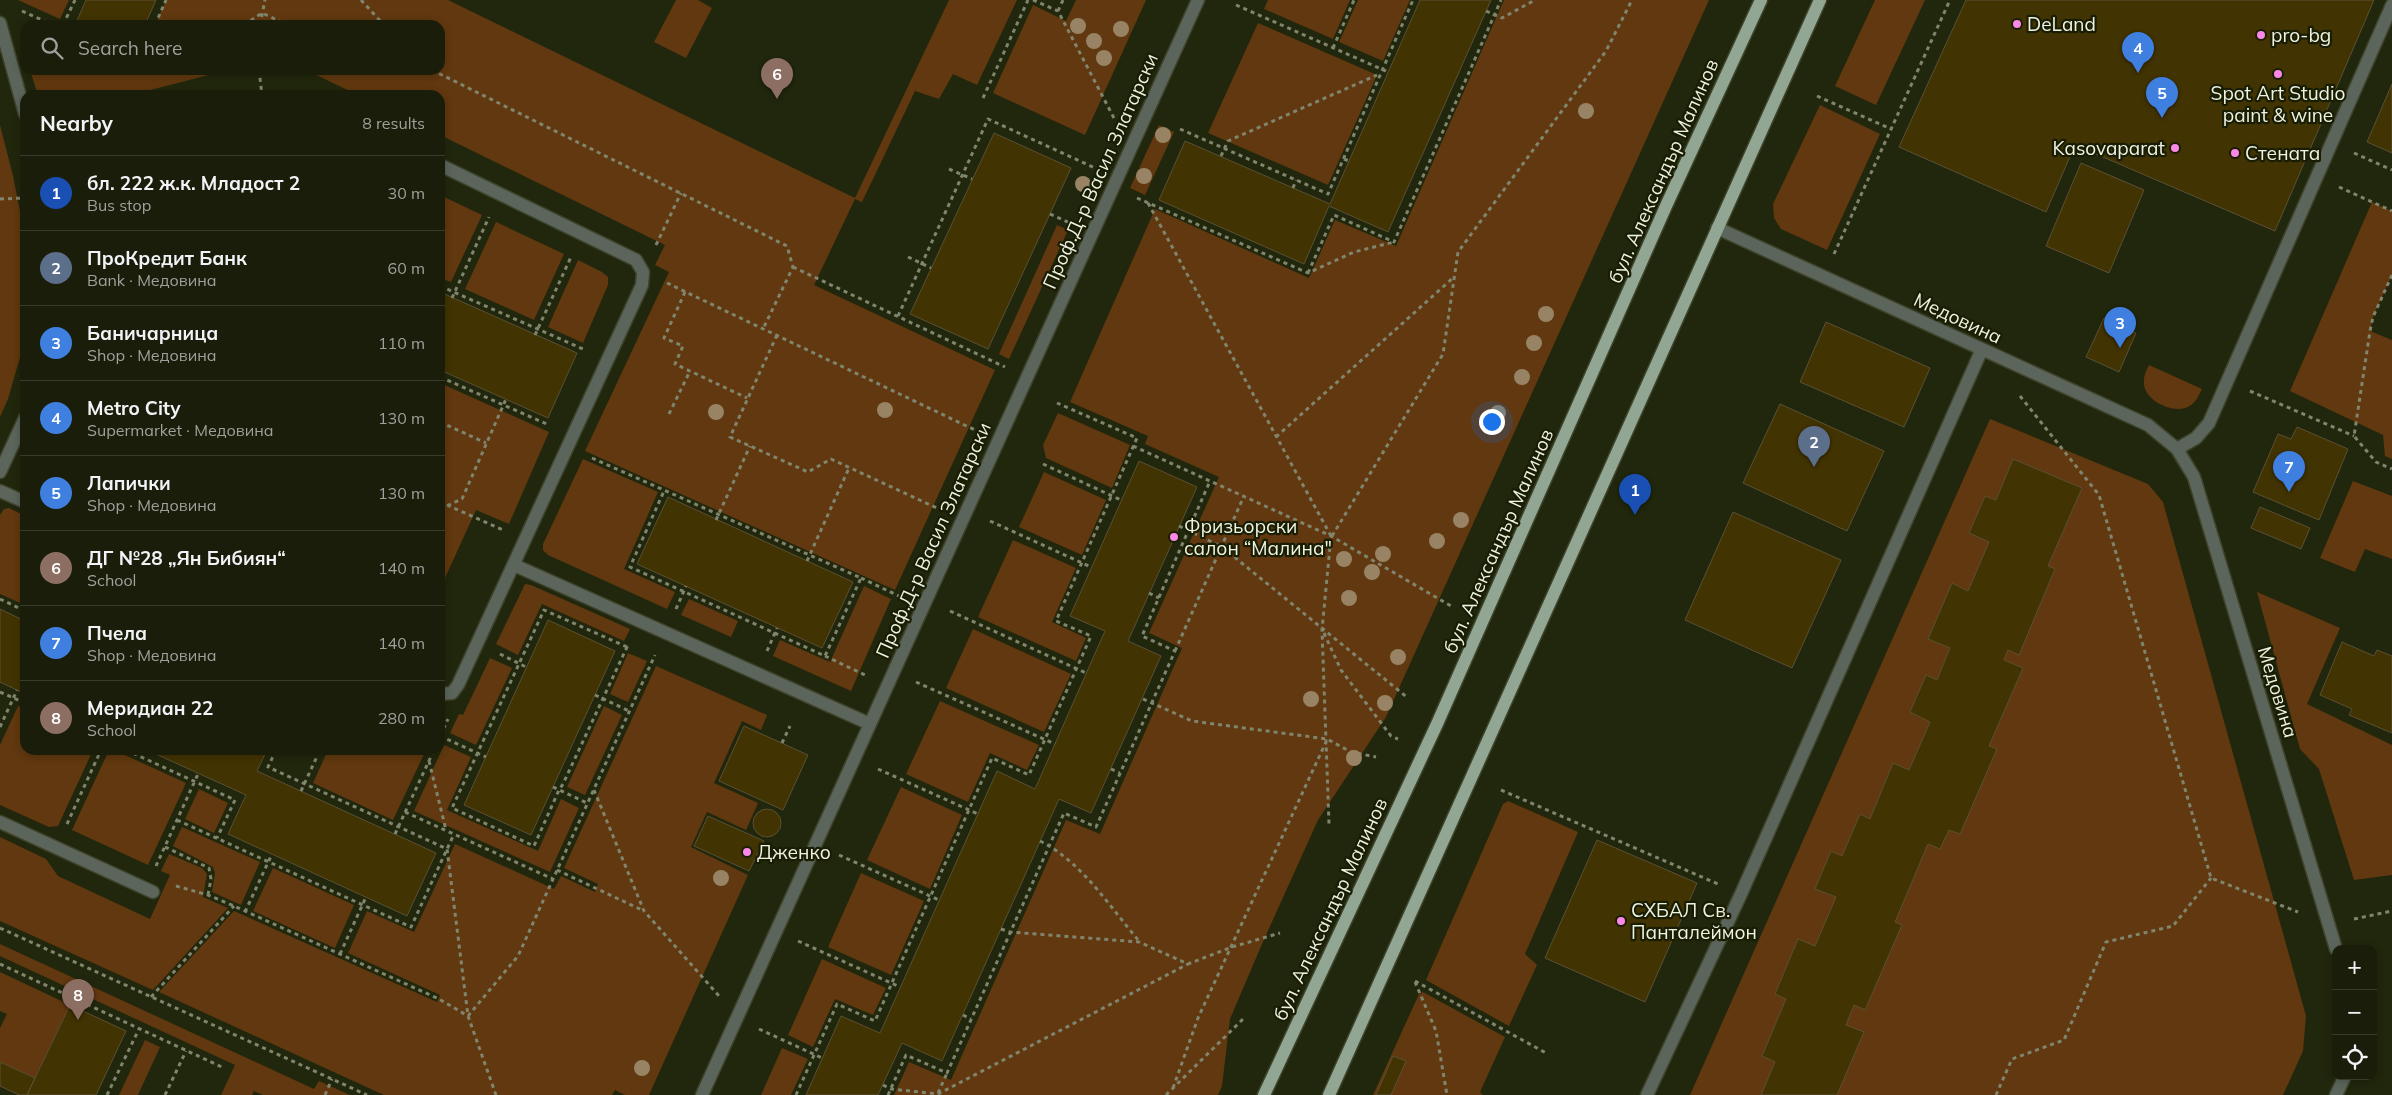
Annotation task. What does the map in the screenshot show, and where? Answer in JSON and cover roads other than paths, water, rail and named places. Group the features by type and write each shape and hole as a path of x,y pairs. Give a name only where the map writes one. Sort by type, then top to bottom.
{"main road":[{"name":"бул. Александър Малинов","path":"1264,1095 1437,724 1666,206 1761,0"},
{"path":"1329,1095 1820,0"}],"street":[{"name":"Проф.Д-р Васил Златарски","path":"702,1095 1198,0"},
{"path":"2178,449 2196,438 2209,423 2392,5"},
{"path":"0,23 20,96"},
{"path":"445,167 636,260 643,272 642,285 458,685 452,693 445,694"},
{"name":"Медовина","path":"1717,228 2148,425 2178,449 2194,476 2335,945"},
{"path":"1648,1095 1741,894 1982,349"},
{"path":"0,472 20,429"},
{"path":"0,491 20,500"},
{"path":"514,565 870,724"},
{"path":"0,822 149,890"},
{"path":"2336,1095 2343,1080"}],"place":[{"name":"DeLand","path":"2017,24"},
{"name":"pro-bg","path":"2261,35"},
{"name":"Metro City","path":"2138,73"},
{"name":"Spot Art Studio paint & wine","path":"2278,74"},
{"name":"ДГ №28 „Ян Бибиян“","path":"777,99"},
{"name":"Лапички","path":"2162,118"},
{"name":"Kasovaparat","path":"2175,148"},
{"name":"Стената","path":"2235,153"},
{"name":"Баничарница","path":"2120,348"},
{"name":"ПроКредит Банк","path":"1814,467"},
{"name":"Пчела","path":"2289,492"},
{"name":"бл. 222 ж.к. Младост 2","path":"1635,515"},
{"name":"Фризьорски салон “Малина\"","path":"1174,537"},
{"name":"Дженко","path":"747,852"},
{"name":"СХБАЛ Св. Панталеймон","path":"1621,921"},
{"name":"Меридиан 22","path":"78,1020"}]}
